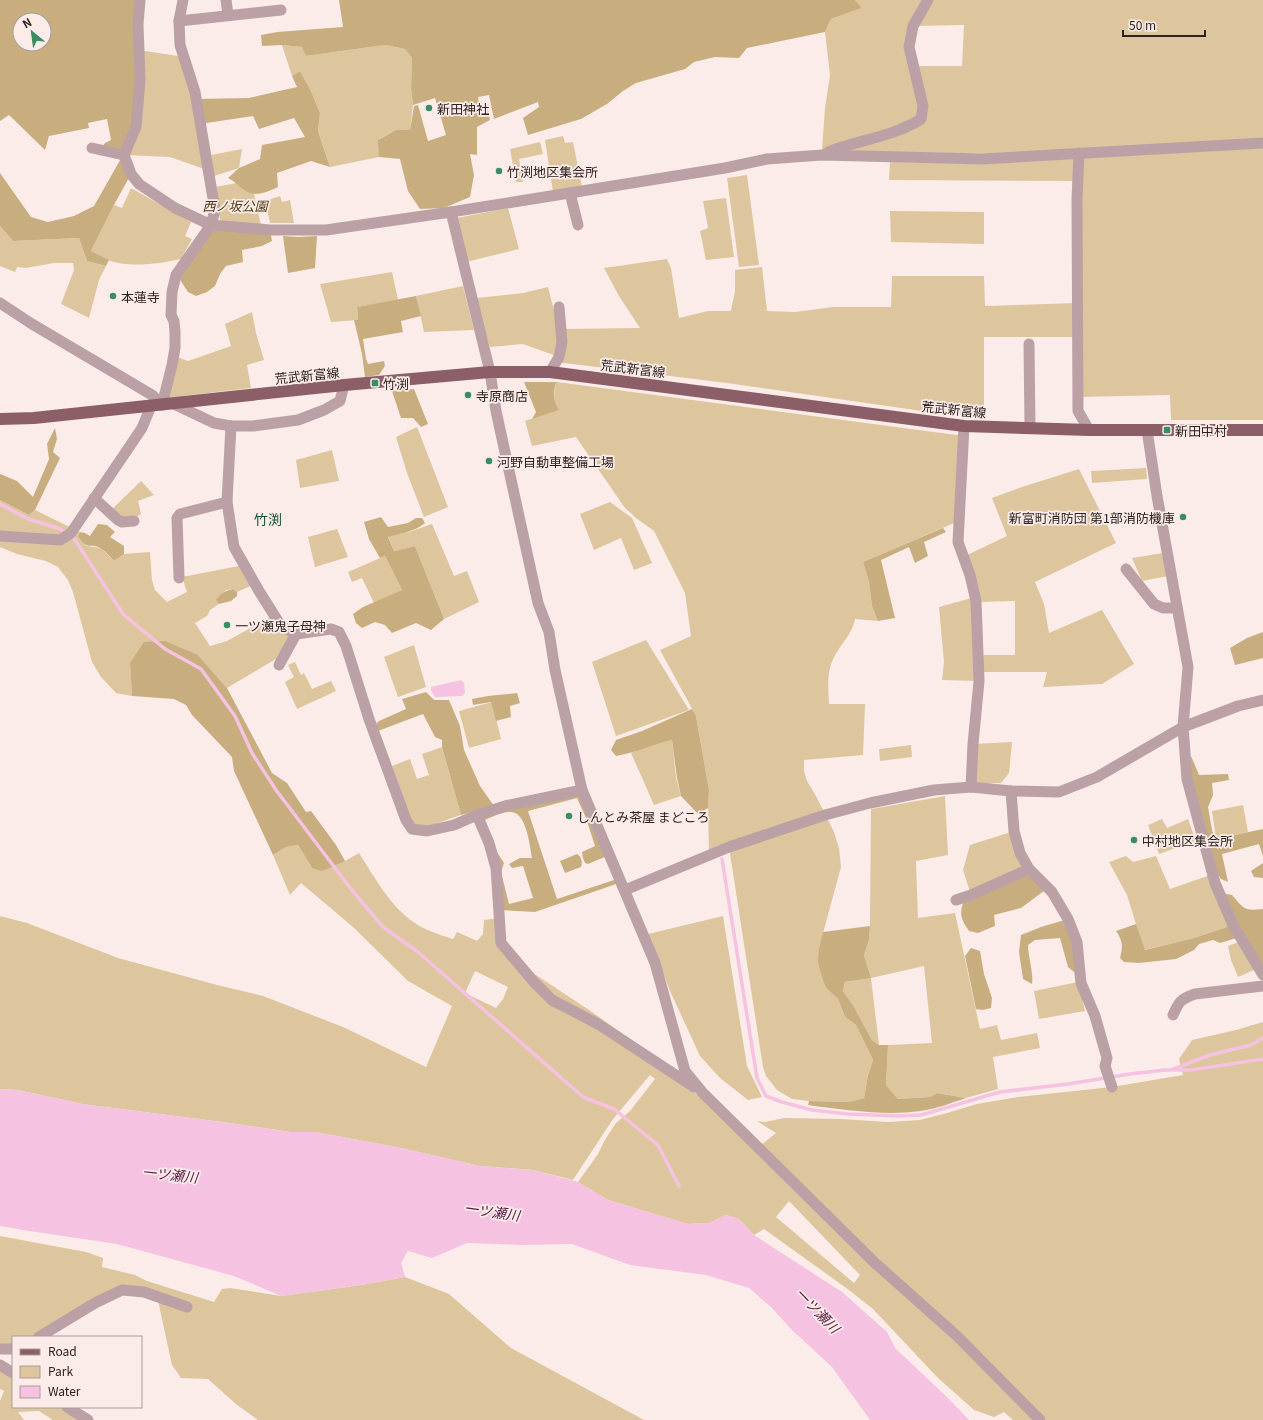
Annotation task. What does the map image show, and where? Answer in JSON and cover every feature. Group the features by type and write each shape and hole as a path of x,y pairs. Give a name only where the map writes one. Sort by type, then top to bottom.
{"main road":[{"name":"荒武新富線","path":"0,419 34,418 344,385 490,372 550,372 964,426 1088,430 1263,430"}],"street":[{"path":"140,0 138,24 140,80 136,127 124,155 131,174 139,184 175,208 210,225 270,230 326,230 570,193 725,168 767,159 822,155 982,159 1263,143"},
{"path":"0,536 60,540 71,534 142,428 162,405 175,348 172,292 176,275 210,225 214,210 195,92 180,45 179,21 183,0"},
{"path":"226,0 228,15"},
{"path":"822,155 844,146 888,134 910,126 921,119 923,106 909,47 913,26 928,0"},
{"path":"179,21 281,10"},
{"path":"92,148 124,155"},
{"path":"1079,154 1076,199 1078,411 1088,430"},
{"path":"570,193 578,225"},
{"path":"451,212 490,372 496,411 538,603 549,632 555,670 582,790 655,963 685,1071 703,1093 874,1262 957,1336 1040,1420"},
{"path":"0,303 32,324 152,396 162,405 214,423 231,426 253,426 298,420 324,410 340,401 344,385"},
{"path":"550,372 559,357 562,342 559,307"},
{"path":"1029,344 1030,428"},
{"path":"231,426 227,502 234,547 259,591 282,626 296,634 331,629 339,632 346,646 369,719 406,820 412,829 427,831 454,825 477,815 505,806 582,790"},
{"path":"964,426 958,542 970,575 976,601 979,681 973,744 971,787"},
{"path":"1147,430 1157,496 1188,667 1183,727 1187,779 1216,883 1233,925 1263,975"},
{"path":"94,498 118,520 122,522 134,521"},
{"path":"179,578 177,518 180,514 227,502"},
{"path":"1126,569 1154,604 1164,608 1177,608"},
{"path":"279,665 296,634"},
{"path":"625,890 729,847 825,815 870,803 934,790 971,787 1011,791 1059,792 1097,777 1183,727 1238,706 1263,700"},
{"path":"1011,791 1014,831 1020,853 1029,869 1052,892 1068,919 1077,942 1081,983 1095,1016 1106,1058 1105,1066 1110,1081"},
{"path":"477,815 489,843 496,868 501,943 534,982 552,1000 598,1024 703,1093"},
{"path":"956,900 971,895 1029,869"},
{"path":"1173,1015 1179,1002 1185,997 1195,994 1263,986"},
{"path":"41,1336 95,1303 122,1290 144,1292 187,1307"},
{"path":"0,1349 12,1349"},
{"path":"0,1365 12,1372"},
{"path":"70,1408 88,1420"}],"green space":[{"path":"855,0 1263,0 1263,139 1005,154 822,150 825,108 830,75 825,32 831,19 862,8","holes":["964,25 962,66 913,66 913,26"]},
{"path":"282,45 303,47 306,56 385,45 405,49 412,58 411,88 413,105 410,130 396,130 379,139 379,157 330,167 318,131 320,113 311,91 300,71 292,76"},
{"path":"139,50 184,57 207,170 170,157 124,155"},
{"path":"563,136 565,143 573,142 582,187 553,192 545,140"},
{"path":"540,142 543,154 519,159 523,182 516,182 510,149"},
{"path":"1263,148 1263,420 1171,420 1170,395 1078,397 1077,337 984,337 984,417 936,413 727,383 556,362 559,357 523,344 490,347 481,319 477,298 523,293 548,287 554,311 560,311 562,329 640,328 619,296 604,268 667,259 671,268 679,318 708,311 731,311 735,291 735,270 762,267 767,311 795,312 833,307 891,307 892,276 984,276 985,306 1077,303 1077,181 889,180 890,162 982,164"},
{"path":"242,149 239,168 214,176 211,155"},
{"path":"747,175 759,265 739,267 727,178"},
{"name":"西ノ坂公園","path":"237,183 244,190 254,194 261,225 224,223 220,220 215,187"},
{"path":"131,188 191,222 185,236 192,239 181,259 154,264 134,265 108,260 91,251 114,205 122,208"},
{"path":"280,196 282,202 290,200 294,223 270,223 265,201"},
{"path":"726,198 734,257 706,260 700,231 708,228 703,201"},
{"path":"508,208 519,249 466,262 457,218"},
{"path":"890,211 984,212 984,244 891,242"},
{"path":"0,226 13,241 79,238 87,261 106,266 99,280 89,318 61,304 74,270 73,263 54,263 26,268 17,267 15,272 0,266"},
{"path":"392,272 398,300 357,307 358,320 331,322 320,284"},
{"path":"463,286 474,330 424,332 416,296"},
{"path":"252,312 256,333 264,360 247,365 251,388 164,398 174,356 188,361 231,346 225,324"},
{"path":"557,382 964,436 959,521 863,562 869,582 872,606 878,621 855,619 850,633 833,658 829,671 828,684 829,704 865,704 863,755 804,760 804,771 807,781 834,832 839,848 841,867 819,948 826,988 838,999 845,1017 856,1025 873,1060 868,1075 864,1098 849,1102 792,1099 777,1090 766,1076 763,1067 729,847 709,855 709,790 696,716 660,650 691,636 685,593 654,531 625,508 576,437 532,446 525,421 558,410 554,396"},
{"path":"417,427 448,507 424,517 407,473 396,437"},
{"path":"332,450 339,481 300,488 296,460"},
{"path":"1146,468 1147,479 1092,483 1091,471"},
{"path":"1079,469 1116,543 1035,582 1044,604 1049,633 1102,610 1134,664 1102,684 1043,687 1047,672 979,672 979,681 942,680 944,662 939,607 975,597 963,557 1007,536 992,498","holes":["1015,601 1015,655 978,655 976,602"]},
{"path":"141,481 154,495 138,501 141,514 128,522 109,512"},
{"path":"0,500 29,515 35,510 80,532 78,536 87,546 101,548 114,561 124,554 150,552 152,580 155,590 167,602 187,592 182,577 244,565 255,584 237,592 233,589 226,590 217,600 219,604 210,610 207,616 195,623 210,646 227,641 274,615 296,634 286,653 227,688 198,655 130,663 132,696 116,693 101,677 92,662 73,592 68,580 58,567 46,561 17,554 0,547"},
{"path":"610,502 632,518 652,563 634,570 621,538 594,550 580,514"},
{"path":"432,524 454,576 467,571 479,602 444,619 415,546 394,551 388,536 409,532"},
{"path":"337,529 348,557 315,567 308,537"},
{"path":"1163,553 1168,576 1142,581 1132,558"},
{"path":"385,556 402,590 374,603 362,578 352,582 348,572"},
{"path":"646,640 689,710 616,736 592,662"},
{"path":"414,645 426,687 398,697 384,657"},
{"path":"295,662 301,675 304,673 312,689 331,681 336,691 297,709 285,682 294,677 288,665"},
{"path":"492,702 501,739 469,748 459,711"},
{"path":"672,740 676,778 681,796 654,805 631,753 650,745"},
{"path":"1012,742 1009,773 1001,783 971,783 973,744"},
{"path":"911,745 912,757 880,761 879,749"},
{"path":"442,747 461,815 426,827 416,825 410,818 392,766 410,759 417,779 429,775 422,754"},
{"path":"945,796 948,855 916,861 918,918 955,913 980,1029 997,1025 1001,1040 1037,1033 1040,1048 993,1057 998,1089 966,1098 937,1093 930,1097 898,1099 886,1085 888,1045 932,1043 924,966 871,978 864,955 869,940 870,926 871,809"},
{"path":"1243,805 1248,832 1216,839 1212,811"},
{"path":"1162,819 1167,828 1188,819 1196,841 1159,854 1148,825"},
{"path":"1014,831 1029,869 971,895 963,870 970,845"},
{"path":"298,845 312,868 345,861 359,853 381,888 401,912 418,925 429,931 453,939 457,932 477,941 483,934 484,920 499,918 501,943 528,975 536,975 680,1074 653,1059 699,1096 954,1340 1035,1420 1013,1420 1004,1412 994,1417 974,1410 938,1378 873,1309 764,1229 754,1235 739,1219 726,1215 709,1223 688,1224 608,1200 578,1182 598,1154 616,1123 630,1111 655,1079 650,1075 613,1119 573,1180 533,1170 480,1166 396,1147 315,1132 290,1132 82,1104 18,1090 0,1089 0,916 27,923 118,958 263,996 343,1027 426,1067 452,1006 408,981 353,927 301,883 290,895 273,855 286,847","holes":["475,971 508,987 503,999 496,1008 465,993","789,1201 860,1275 854,1283 776,1217"]},
{"path":"1126,856 1133,862 1156,856 1170,889 1213,874 1233,925 1194,938 1144,950 1127,895 1109,862"},
{"path":"723,916 747,1066 762,1097 748,1100 720,1078 700,1056 670,991 648,934"},
{"path":"1239,942 1254,970 1238,977 1231,960 1228,946"},
{"path":"871,978 879,1045 872,1040 853,1005 843,991 845,982"},
{"path":"1078,982 1085,1011 1039,1019 1034,991"},
{"path":"1263,1022 1263,1420 1046,1420 959,1333 877,1259 761,1145 776,1133 757,1121 765,1122 784,1118 888,1122 920,1120 977,1104 1018,1097 1112,1087 1183,1075 1179,1059 1192,1040"},
{"path":"0,1236 86,1252 103,1258 102,1267 135,1275 147,1281 214,1302 222,1289 230,1288 281,1296 361,1285 405,1277 449,1294 511,1348 644,1420 258,1420 237,1405 208,1379 181,1378 172,1365 157,1296 122,1290 41,1336 12,1336 12,1349 0,1349"},
{"path":"0,1365 12,1372 12,1408 69,1408 88,1420 53,1420 39,1411 18,1412 24,1420 0,1420 0,1401 4,1391 0,1389"}],"shaded area":[{"path":"0,0 140,0 136,127 124,155 131,174 91,251 109,260 106,266 87,261 79,238 13,241 0,226 0,173 31,217 48,222 74,216 94,206 123,155 100,150 105,143 111,140 107,119 88,123 89,128 49,136 45,150 9,115 0,121"},
{"path":"339,0 855,0 862,8 831,19 825,32 747,48 739,58 715,57 694,62 685,69 636,83 607,104 581,119 528,135 523,118 539,107 538,102 494,119 489,95 478,97 480,111 488,110 490,120 477,127 477,155 470,154 474,175 470,197 444,208 420,209 408,191 400,159 379,157 378,140 396,130 410,130 414,106 418,105 428,141 446,135 435,98 413,105 411,88 412,58 405,49 385,45 306,56 302,47 282,45 262,46 261,35 277,32 343,27"},
{"path":"300,71 311,91 320,113 318,131 330,167 311,161 277,173 278,187 270,191 252,194 228,178 239,168 260,159 262,145 305,137 294,118 259,129 253,116 200,124 196,99 249,98 297,87 292,76"},
{"path":"211,225 270,230 272,241 262,246 242,250 243,262 226,266 220,274 215,286 207,292 196,296 188,292 177,275"},
{"path":"283,236 317,236 315,268 288,273"},
{"path":"416,296 421,316 401,321 403,332 363,339 368,364 384,361 385,366 379,375 365,377 362,354 354,320 358,320 357,307"},
{"path":"524,382 557,382 554,388 554,396 559,410 532,419 536,412"},
{"path":"414,389 428,424 421,427 413,418 401,418 392,391"},
{"path":"55,428 57,439 53,452 60,458 35,510 29,515 0,500 0,474 17,481 33,497 49,459 47,444"},
{"path":"381,517 388,527 408,523 416,518 422,518 425,523 412,530 388,537 394,551 415,546 444,619 431,630 416,623 392,633 385,625 375,622 362,628 356,623 353,614 363,607 402,590 385,556 380,558 369,539 364,522"},
{"path":"98,524 107,525 115,532 110,537 124,546 124,554 114,561 102,549 85,544 78,536 80,532 90,536"},
{"path":"943,528 946,532 924,542 928,556 915,563 909,547 881,560 895,618 878,621 872,606 869,582 863,562"},
{"path":"233,589 237,592 237,596 231,601 219,604 216,600 225,592"},
{"path":"1263,632 1263,658 1235,665 1230,648 1247,638"},
{"path":"165,641 198,655 227,688 272,773 287,783 306,812 311,811 336,845 345,861 322,871 312,868 298,845 286,847 273,855 234,771 232,757 192,715 186,705 174,699 132,696 130,663 144,642"},
{"path":"426,692 434,700 449,700 460,726 464,750 480,786 494,806 461,815 442,747 442,740 435,737 423,714 378,731 376,724 379,721 406,709 402,699"},
{"path":"517,693 520,703 510,706 511,717 496,721 491,702 473,705 472,699"},
{"path":"692,709 696,716 709,790 708,808 698,814 681,796 672,740 616,756 611,750 616,740 642,731"},
{"path":"1191,756 1199,775 1228,774 1229,780 1212,783 1213,795 1208,807 1212,830 1216,839 1263,829 1263,856 1259,844 1222,854 1228,882 1221,879 1210,864 1187,779"},
{"path":"581,793 607,856 588,864 585,863 582,852 595,846 586,818 577,798 528,811 557,899 617,879 619,883 535,912 499,910 497,852 504,863 501,872 509,904 533,898 523,866 512,868 509,864 520,858 532,858 530,847 525,827 519,816 515,813 507,812 482,821 481,814"},
{"path":"577,854 581,859 581,867 565,873 560,861"},
{"path":"1263,863 1263,878 1254,877 1251,871"},
{"path":"1029,869 1048,888 1021,908 994,915 995,926 978,933 969,931 962,918 961,911 963,903"},
{"path":"1226,894 1232,895 1245,908 1252,910 1263,909 1263,975 1240,937 1220,943 1213,940 1199,944 1194,950 1176,959 1139,963 1124,962 1120,958 1122,944 1116,931 1136,924 1145,950 1194,938 1233,925 1222,900"},
{"path":"1068,919 1080,969 1074,972 1068,967 1060,938 1035,940 1028,945 1032,984 1023,979 1019,952 1021,935"},
{"path":"870,926 869,940 864,955 871,978 845,982 843,991 853,1005 872,1040 879,1045 888,1045 886,1085 898,1099 930,1097 937,1093 966,1098 932,1109 894,1113 865,1112 808,1105 809,1101 849,1102 864,1098 868,1075 873,1060 856,1025 845,1017 838,999 826,988 818,961 819,948 823,932"},
{"path":"971,948 980,951 984,974 992,998 991,1008 983,1010 976,1009 965,956"}],"water":[{"path":"461,680 464,683 465,693 462,696 435,697 431,690 431,687"},
{"name":"一ツ瀬川","path":"0,1089 18,1090 82,1104 290,1132 315,1132 396,1147 480,1166 533,1170 578,1182 608,1200 688,1224 709,1223 726,1215 739,1219 754,1235 842,1292 887,1332 895,1348 969,1420 870,1420 832,1367 792,1330 771,1307 749,1288 706,1275 630,1265 572,1244 520,1245 467,1243 432,1258 408,1251 401,1263 405,1277 361,1285 281,1296 234,1276 117,1244 0,1226"}],"waterway":[{"path":"0,504 28,519 58,528 73,537 123,614 165,649 201,669 235,716 252,753 276,790 351,889 383,927 418,952 583,1097 614,1109 658,1145 679,1186"},
{"path":"722,859 757,1078 766,1096 782,1102 812,1110 848,1114 897,1116 921,1115 1000,1092 1068,1084 1130,1074 1171,1070 1210,1055 1251,1045 1263,1038"},
{"path":"1174,1070 1191,1070 1263,1059"}],"place":[{"name":"新田神社","path":"429,108"},
{"name":"竹渕地区集会所","path":"499,171"},
{"name":"本蓮寺","path":"113,296"},
{"name":"竹渕","path":"375,383"},
{"name":"寺原商店","path":"468,395"},
{"name":"新田中村","path":"1167,430"},
{"name":"河野自動車整備工場","path":"489,461"},
{"name":"新富町消防団 第1部消防機庫","path":"1183,517"},
{"name":"一ツ瀬鬼子母神","path":"227,625"},
{"name":"しんとみ茶屋 まどころ","path":"569,816"},
{"name":"中村地区集会所","path":"1134,840"}],"district":[{"name":"竹渕","path":"268,519"}]}
